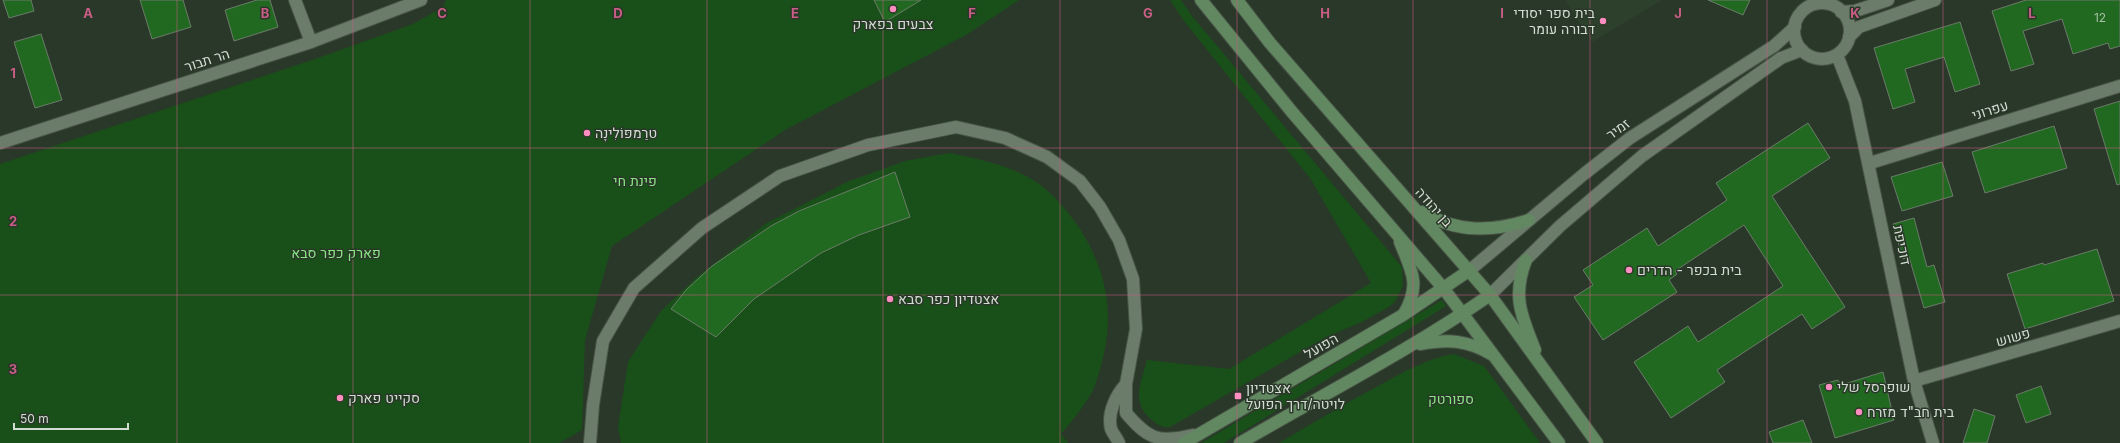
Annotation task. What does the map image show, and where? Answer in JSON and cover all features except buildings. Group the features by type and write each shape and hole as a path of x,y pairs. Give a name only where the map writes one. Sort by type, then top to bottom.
{"main road":[{"path":"1201,0 1287,106 1395,230 1464,313 1559,443"},
{"name":"בן יהודה","path":"1237,0 1270,43 1470,270 1490,295 1598,443"},
{"path":"1415,208 1443,222 1484,230 1529,220"},
{"path":"1395,230 1414,275 1414,290 1411,301 1403,315"},
{"path":"1526,260 1520,276 1518,291 1520,308 1542,368"},
{"name":"הפועל","path":"1184,443 1403,315 1444,289 1470,270"},
{"path":"1240,443 1331,390 1415,344 1490,295"},
{"path":"1415,344 1440,341 1470,343 1494,355"}],"street":[{"path":"295,0 311,42"},
{"name":"הר תבור","path":"0,143 311,42 421,0"},
{"path":"1841,12 1855,12 1888,0"},
{"path":"1849,36 1859,27 1935,0"},
{"path":"1828,2 1841,12 1848,22 1849,36 1844,49 1837,55 1819,58 1810,56 1802,50 1795,35 1795,27 1798,18 1809,4 1828,2"},
{"name":"זמיר","path":"1470,270 1584,174 1630,138 1774,46 1795,27"},
{"path":"1490,295 1560,226 1642,156 1781,58 1802,50"},
{"name":"דוכיפת","path":"1837,55 1855,101 1870,163 1914,381 1933,443"},
{"name":"עפרוני","path":"1870,163 2120,86"},
{"path":"590,443 593,405 603,341 634,288 697,233 780,176 868,145 956,127 1005,138 1047,157 1080,181 1100,207 1119,240 1133,279 1136,329 1126,384 1126,412 1150,436 1162,442 1174,442 1208,429"},
{"name":"פשוש","path":"1914,381 2120,321"},
{"path":"1119,443 1112,430 1110,419 1118,393 1126,384"}],"shaded area":[{"name":"בית ספר יסודי דבורה עומר","path":"1565,0 1662,0 1592,42"}],"green space":[{"name":"פארק כפר סבא","path":"446,0 1019,0 966,35 785,130 612,246 585,340 582,430 559,443 0,443 0,164 318,58 413,24 443,7"},
{"path":"1170,0 1181,0 1192,16 1402,267 1403,285 1395,302 1387,308 1362,322 1326,337 1170,427 1165,427 1157,424 1146,414 1139,400 1140,385 1147,360 1229,369 1371,283 1310,178 1184,21"},
{"name":"אצטדיון כפר סבא","path":"950,153 985,161 1018,172 1045,188 1060,203 1078,226 1098,264 1104,283 1107,303 1108,323 1106,343 1102,364 1093,390 1080,411 1061,434 1068,443 621,443 618,427 628,362 661,311 697,277 767,223 847,182 905,161"},
{"path":"1442,300 1446,306 1224,443 1201,443"},
{"name":"ספורטק","path":"1454,354 1484,366 1540,443 1279,443 1407,371 1425,362"}],"place":[{"name":"צבעים בפארק","path":"893,9"},
{"name":"בית ספר יסודי דבורה עומר","path":"1603,21"},
{"name":"טרַמפּוֹלִינָה","path":"587,133"},
{"name":"בית בכפר - הדרים","path":"1629,270"},
{"name":"אצטדיון כפר סבא","path":"890,299"},
{"name":"שופרסל שלי","path":"1829,387"},
{"name":"אצטדיון לויטה/דרך הפועל","path":"1238,396"},
{"name":"סקייט פארק","path":"340,398"},
{"name":"בית חב\"ד מזרח","path":"1859,412"}],"park label":[{"name":"פינת חי","path":"635,181"}]}
